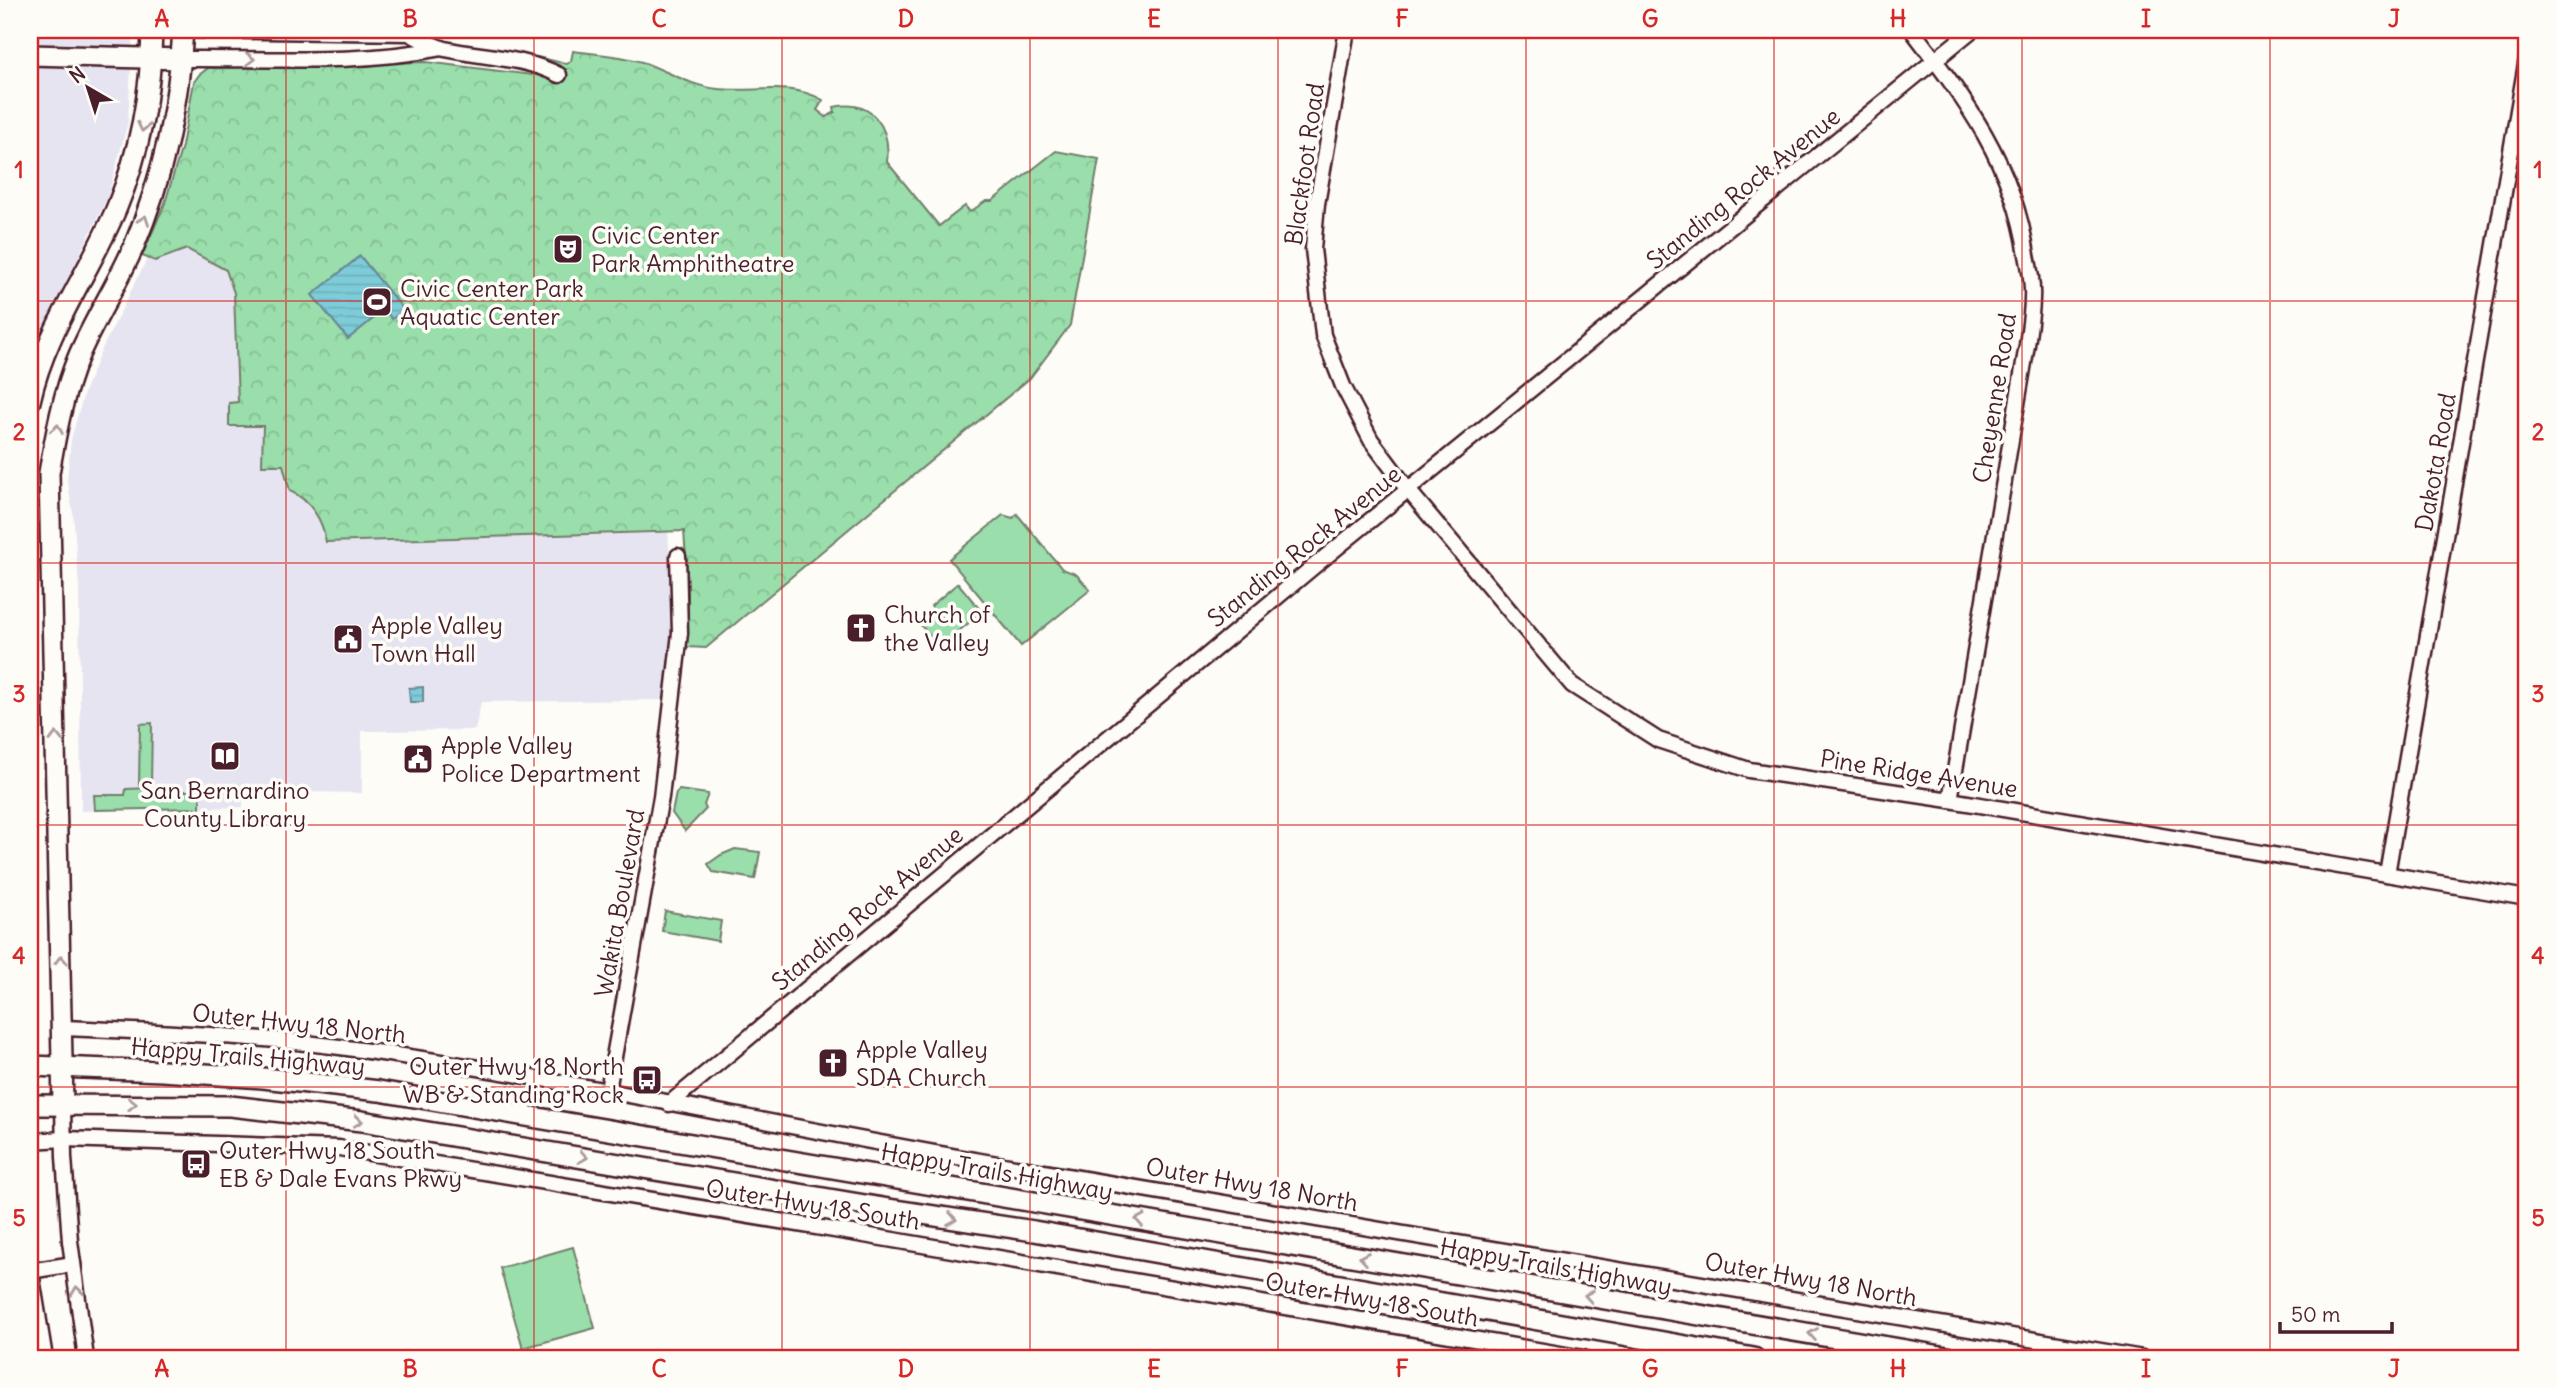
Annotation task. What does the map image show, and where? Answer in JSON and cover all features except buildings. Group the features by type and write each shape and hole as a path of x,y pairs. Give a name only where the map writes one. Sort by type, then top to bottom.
{"main road":[{"path":"30,401 52,336 117,207 142,131 152,59 152,30"},
{"path":"63,1105 49,473 58,422 78,358 133,247 153,194 178,100 186,30"},
{"path":"30,55 182,59"},
{"name":"Happy Trails Highway","path":"30,1066 263,1078 380,1091 1953,1358"},
{"path":"30,1105 230,1106 362,1121 1034,1231 1754,1358"}],"street":[{"path":"186,30 409,33 442,48 517,61 546,68 559,75"},
{"name":"Blackfoot Road","path":"1346,30 1317,204 1313,249 1318,304 1323,335 1343,386 1371,440 1409,491"},
{"name":"Cheyenne Road","path":"1912,30 1978,120 1998,160 2024,232 2033,297 1950,800"},
{"name":"Standing Rock Avenue","path":"669,1104 1302,576 1972,30"},
{"path":"182,59 341,60 402,56 442,48"},
{"name":"Dakota Road","path":"2387,874 2527,58"},
{"name":"Pine Ridge Avenue","path":"1409,491 1572,685 1658,740 1749,770 1950,800 2527,898"},
{"name":"Wakita Boulevard","path":"608,1090 661,797 680,633 678,556"},
{"name":"Outer Hwy 18 North","path":"62,1028 226,1036 363,1050 608,1090 669,1104 974,1160 2143,1358"},
{"path":"63,1105 73,1265 86,1358"},
{"name":"Outer Hwy 18 South","path":"30,1141 64,1139 340,1148 1584,1358"},
{"path":"30,1271 73,1265"},
{"path":"30,1266 45,1358"}],"shaded area":[{"path":"30,30 133,30 128,122 108,196 30,357"},
{"path":"187,249 226,270 234,293 238,402 229,425 263,426 283,465 290,491 301,497 316,514 326,542 668,532 672,628 665,700 481,702 475,730 362,731 362,793 243,791 243,807 81,811 79,586 73,513 67,480 71,439 85,390 100,353 147,259 155,261"}],"green space":[{"path":"573,51 634,60 689,82 718,89 785,89 811,94 823,100 817,110 826,117 835,112 834,107 859,107 876,118 886,138 887,162 939,226 965,206 970,212 986,201 992,201 1056,151 1099,159 1070,325 1030,378 706,648 687,647 688,587 684,531 326,542 322,526 314,512 304,500 290,491 283,465 262,465 263,426 229,426 229,403 238,402 234,293 226,270 187,249 155,261 142,256 165,203 182,146 194,82 208,68 426,62 532,75 537,57 567,64 571,61"},
{"path":"1017,514 1062,569 1076,574 1090,590 1021,646 949,559 1003,515 1013,518"},
{"path":"958,583 982,612 939,647 918,622 933,610 931,606"},
{"path":"152,723 151,785 139,785 140,724"},
{"path":"151,788 151,791 200,791 200,808 95,810 94,795 125,795 126,789"},
{"path":"679,790 708,794 704,805 706,809 685,831 672,813"},
{"path":"735,849 760,852 755,879 713,872 708,864"},
{"path":"665,911 721,921 718,941 662,931"},
{"path":"573,1247 595,1328 523,1348 500,1268"}],"water":[{"path":"360,256 404,310 392,319 384,310 348,339 312,295"},
{"path":"423,687 423,702 410,702 409,688"}],"place":[{"name":"Civic Center Park Amphitheatre","path":"568,249"},
{"name":"Civic Center Park Aquatic Center","path":"377,302"},
{"name":"Church of the Valley","path":"861,628"},
{"name":"Apple Valley Town Hall","path":"348,639"},
{"name":"San Bernardino County Library","path":"225,756"},
{"name":"Apple Valley Police Department","path":"418,759"},
{"name":"Apple Valley SDA Church","path":"833,1063"},
{"name":"Outer Hwy 18 North WB & Standing Rock","path":"647,1080"},
{"name":"Outer Hwy 18 South EB & Dale Evans Pkwy","path":"196,1164"}]}
